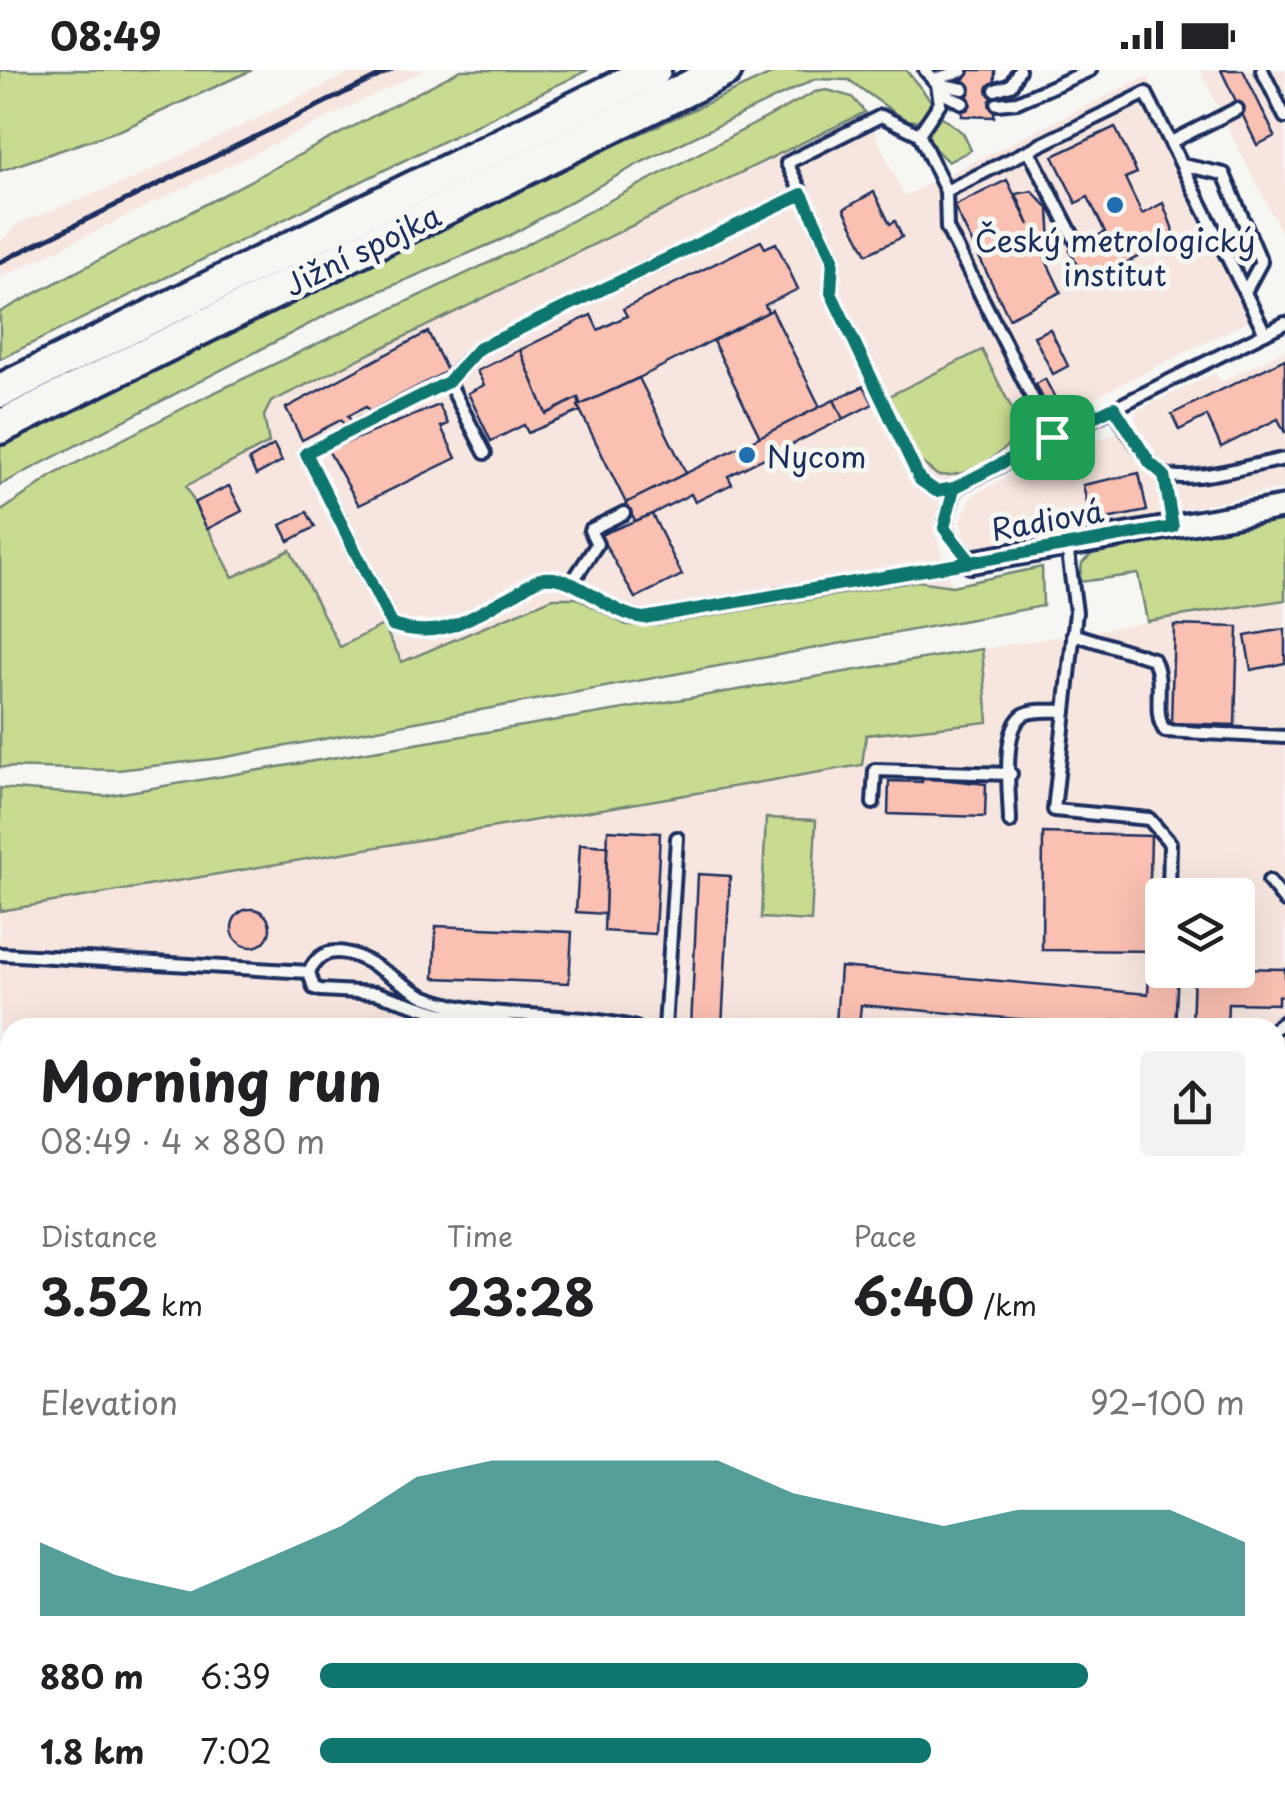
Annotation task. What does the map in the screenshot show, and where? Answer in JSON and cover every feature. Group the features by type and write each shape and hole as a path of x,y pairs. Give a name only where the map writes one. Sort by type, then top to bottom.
{"highway":[{"name":"Jižní spojka","path":"0,391 654,70"},
{"name":"Jižní spojka","path":"0,427 724,70"}],"street":[{"name":"Radiová","path":"971,562 1285,507"}],"lane":[{"path":"1017,76 1005,101 996,104 1018,102 1090,70"},
{"path":"1262,70 1285,116"},
{"path":"932,75 962,71"},
{"path":"932,75 964,89"},
{"path":"932,75 963,103"},
{"path":"919,134 940,103 932,75"},
{"path":"995,90 1017,76"},
{"path":"946,191 1146,93 1265,333"},
{"path":"1260,99 1274,94"},
{"path":"1171,142 1237,110"},
{"path":"954,488 936,491 920,480 831,293 833,258 786,164 802,155 881,116 919,134 946,191 947,228 1052,437"},
{"path":"1029,151 1075,240"},
{"path":"1182,165 1224,174 1231,187 1260,262 1245,292"},
{"path":"802,194 478,349 448,382 306,453 392,625 419,634 446,630 543,578 571,584 623,616 644,618 971,562"},
{"name":"Radiová","path":"971,562 944,528 954,488 1285,323"},
{"path":"448,382 485,453"},
{"path":"1114,407 1150,463 1164,475 1190,476 1285,459"},
{"path":"1164,475 1173,527"},
{"path":"571,584 596,544 590,530 624,514"},
{"path":"1066,546 1076,612 1054,810 1149,819 1170,843 1170,878"},
{"path":"1073,634 1153,659 1160,681 1160,721 1165,731 1285,736"},
{"path":"1010,822 1008,762 1017,721 1033,712 1065,711"},
{"path":"873,803 874,770 1011,774"},
{"path":"666,1018 677,838"},
{"path":"1270,881 1285,901"},
{"path":"0,954 308,972"},
{"path":"308,972 321,957 360,956 433,1000 564,1018"},
{"path":"308,972 314,988 321,990 376,993 439,1013 471,1018"}],"shaded area":[{"path":"356,70 425,70 0,278 0,243 17,224 133,179"},
{"path":"1200,70 1285,70 1285,240 1222,116"},
{"path":"1147,76 1266,312 1052,419 1008,450 961,473 941,498 933,528 952,586 918,581 657,625 626,625 602,613 452,642 401,662 340,647 233,578 186,485 269,443 264,416 271,402 865,112 904,196"},
{"path":"1285,350 1285,488 987,550 973,546 964,536 960,522 973,495 1088,435 1100,440 1125,428 1134,423 1137,411 1215,373 1221,382"},
{"path":"1285,600 1285,1018 0,1018 0,911 866,735 988,722 982,649"}],"green space":[{"path":"0,70 252,70 123,129 0,171"},
{"path":"461,70 588,70 0,359 0,312"},
{"path":"780,70 906,70 931,101 931,110 917,121 905,120 849,80 815,79 640,163 505,238 342,307 0,485 0,446 551,174"},
{"path":"827,90 852,97 865,112 271,402 264,416 269,443 186,486 233,577 290,550 340,647 383,625 402,662 553,598 577,598 626,625 657,625 918,581 952,586 1042,567 1043,606 221,758 118,770 0,767 0,512 55,474 211,394 516,250 815,92"},
{"path":"942,117 963,133 971,150 948,162 926,140 935,118"},
{"path":"982,350 1023,431 996,456 974,469 937,475 917,459 887,397"},
{"path":"1285,518 1285,600 1147,621 1138,574 1079,582 1082,563 1094,552"},
{"path":"982,649 988,722 866,735 862,765 0,911 0,788 105,796"},
{"path":"766,818 816,820 811,921 761,918"}],"building":[{"path":"961,70 995,70 994,117 962,116"},
{"path":"1221,70 1243,70 1275,136 1257,145"},
{"name":"Český metrologický institut","path":"1115,127 1137,173 1125,178 1142,214 1163,203 1176,238 1085,283 1070,250 1105,232 1088,197 1076,203 1053,156"},
{"name":"Český metrologický institut","path":"1007,180 1029,225 1016,194 1032,191 1049,209 1051,244 1043,254 1061,292 1009,318 954,206"},
{"path":"874,192 890,224 895,221 902,237 867,254 844,209"},
{"path":"761,241 765,248 776,243 798,289 765,305 768,312 639,378 581,405 578,398 546,414 520,350 591,315 598,330 627,316 623,309"},
{"path":"772,310 820,407 760,437 713,341"},
{"path":"1050,329 1068,366 1053,374 1034,336"},
{"path":"428,332 447,371 369,412 366,407 348,416 351,421 344,425 341,420 302,440 286,408"},
{"path":"520,350 546,414 578,398 581,411 528,433 524,425 491,441 468,393 484,385 477,371"},
{"path":"1285,359 1285,433 1278,419 1221,447 1207,416 1179,430 1172,414"},
{"path":"639,378 686,473 626,503 578,406"},
{"path":"1045,379 1055,398 1045,403 1036,384"},
{"path":"864,386 873,404 843,419 834,400"},
{"name":"Nycom","path":"834,400 843,419 728,476 732,484 695,502 691,494 636,522 626,503"},
{"path":"439,405 448,424 441,427 456,458 359,505 328,450"},
{"path":"274,445 282,461 256,475 249,460"},
{"path":"1139,473 1147,511 1091,522 1083,485"},
{"path":"229,486 242,511 207,529 194,503"},
{"path":"307,512 315,527 289,541 281,525"},
{"path":"652,514 682,575 635,598 600,535"},
{"path":"1174,625 1238,627 1235,725 1171,723"},
{"path":"1285,629 1285,663 1251,670 1245,636"},
{"path":"922,777 986,784 985,817 888,814 889,781 922,782"},
{"path":"608,830 660,833 655,934 604,931"},
{"path":"1043,833 1151,836 1150,878 1145,878 1145,951 1042,950"},
{"path":"580,844 607,846 605,914 576,912"},
{"path":"698,874 730,876 723,1018 691,1018"},
{"path":"251,909 264,915 270,928 264,941 251,947 238,941 232,928 238,915"},
{"path":"436,926 572,932 569,983 434,978"},
{"path":"840,967 1148,994 1148,988 1177,988 1176,1018 1007,1018 861,1005 860,1018 836,1018"},
{"path":"1255,968 1285,969 1285,996 1278,996 1278,1004 1228,1003 1227,1018 1192,1018 1193,988 1255,988"}],"railway":[{"path":"0,262 391,70"}],"place":[{"name":"Český metrologický institut","path":"1115,205"},
{"name":"Nycom","path":"747,455"}],"route":[{"path":"1052,437 954,488 944,528 971,562 644,618 623,616 571,584 543,578 446,630 419,634 392,625 306,453 448,382 478,349 802,194 833,258 831,293 920,480 936,491 954,488 944,528 971,562 1173,527 1164,475 1150,463 1114,407 1052,437"}]}
